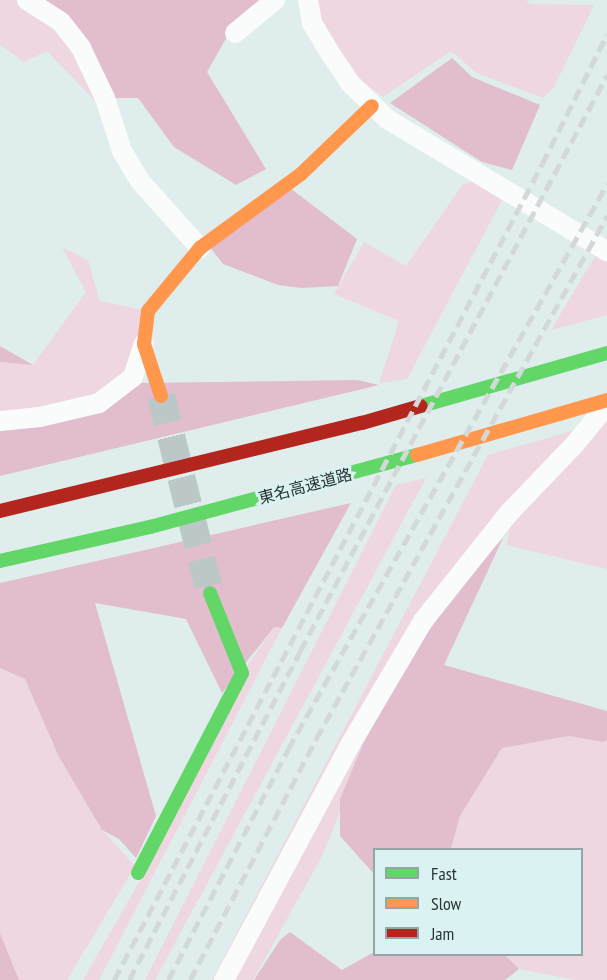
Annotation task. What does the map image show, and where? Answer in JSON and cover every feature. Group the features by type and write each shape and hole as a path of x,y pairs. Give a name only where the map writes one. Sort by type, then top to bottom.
{"main road":[{"path":"161,396 144,344 148,311 200,248 301,174 372,106"},
{"path":"0,511 63,498 362,423 607,353"},
{"name":"東名高速道路","path":"0,561 150,527 346,476 607,400"},
{"path":"138,873 242,673 210,593"}],"street":[{"path":"27,0 61,22 81,48 101,87 122,151 140,181 200,248"},
{"path":"235,33 275,0"},
{"path":"308,0 312,23 330,53 350,83 387,119 607,251"},
{"path":"0,421 40,417 99,402 133,377 144,344"},
{"path":"224,980 350,744 423,621 508,514 574,445 607,405"}],"shaded area":[{"path":"0,0 15,0 61,30 76,51 98,104 47,51 24,62 0,45"},
{"path":"35,0 282,0 232,28 207,72 266,169 236,185 174,147 138,98 105,98"},
{"path":"312,0 526,0 530,4 594,5 554,87 543,98 477,73 451,51 383,97 343,67"},
{"path":"452,58 472,77 540,105 512,170 482,162 390,103"},
{"path":"473,182 502,200 407,379 379,383 399,321 334,294 364,242 406,266 463,184"},
{"path":"290,188 357,239 338,286 302,288 278,285 223,264 209,246"},
{"path":"607,236 607,315 551,330"},
{"path":"62,247 88,260 100,301 148,311 133,377 96,399 0,416 0,362 33,365 86,292"},
{"path":"0,346 33,365 0,362"},
{"path":"357,380 379,385 0,476 0,425 137,383"},
{"path":"607,421 607,569 506,545 510,530 476,567 389,695 321,858 253,980 212,980 488,455"},
{"path":"426,478 155,980 145,980 396,485"},
{"path":"351,503 282,628 274,627 222,693 186,619 95,603 156,816 136,858 119,839 102,830 59,757 25,679 0,668 0,583"},
{"path":"503,538 444,665 607,711 607,740 603,742 569,736 502,748 460,816 451,848 373,848 373,873 340,836 340,799 364,742 422,640 467,578"},
{"path":"274,627 282,628 99,980 83,980 146,870 240,676"},
{"path":"0,668 25,679 64,766 102,830 135,866 67,980 19,980 0,933"},
{"path":"569,736 603,742 607,740 607,980 575,980 519,969 506,956 583,956 583,848 452,848 460,816 502,748"},
{"path":"290,932 342,970 373,953 373,956 506,956 519,969 505,980 254,980 280,940"},
{"path":"0,933 19,980 0,980"}],"tunnel":[{"path":"161,396 210,593"}],"railway":[{"path":"114,980 542,164 607,34"},
{"path":"129,980 300,651 607,75"},
{"path":"168,980 288,749 607,184"},
{"path":"190,980 316,739 607,216"}],"traffic: fast":[{"path":"421,406 607,353"},
{"path":"0,561 150,527 417,455"},
{"path":"138,873 242,673 210,593"}],"traffic: slow":[{"path":"161,396 144,344 148,311 200,248 301,174 372,106"},
{"path":"417,455 607,400"}],"traffic: jam":[{"path":"0,511 362,423 421,406"}]}
